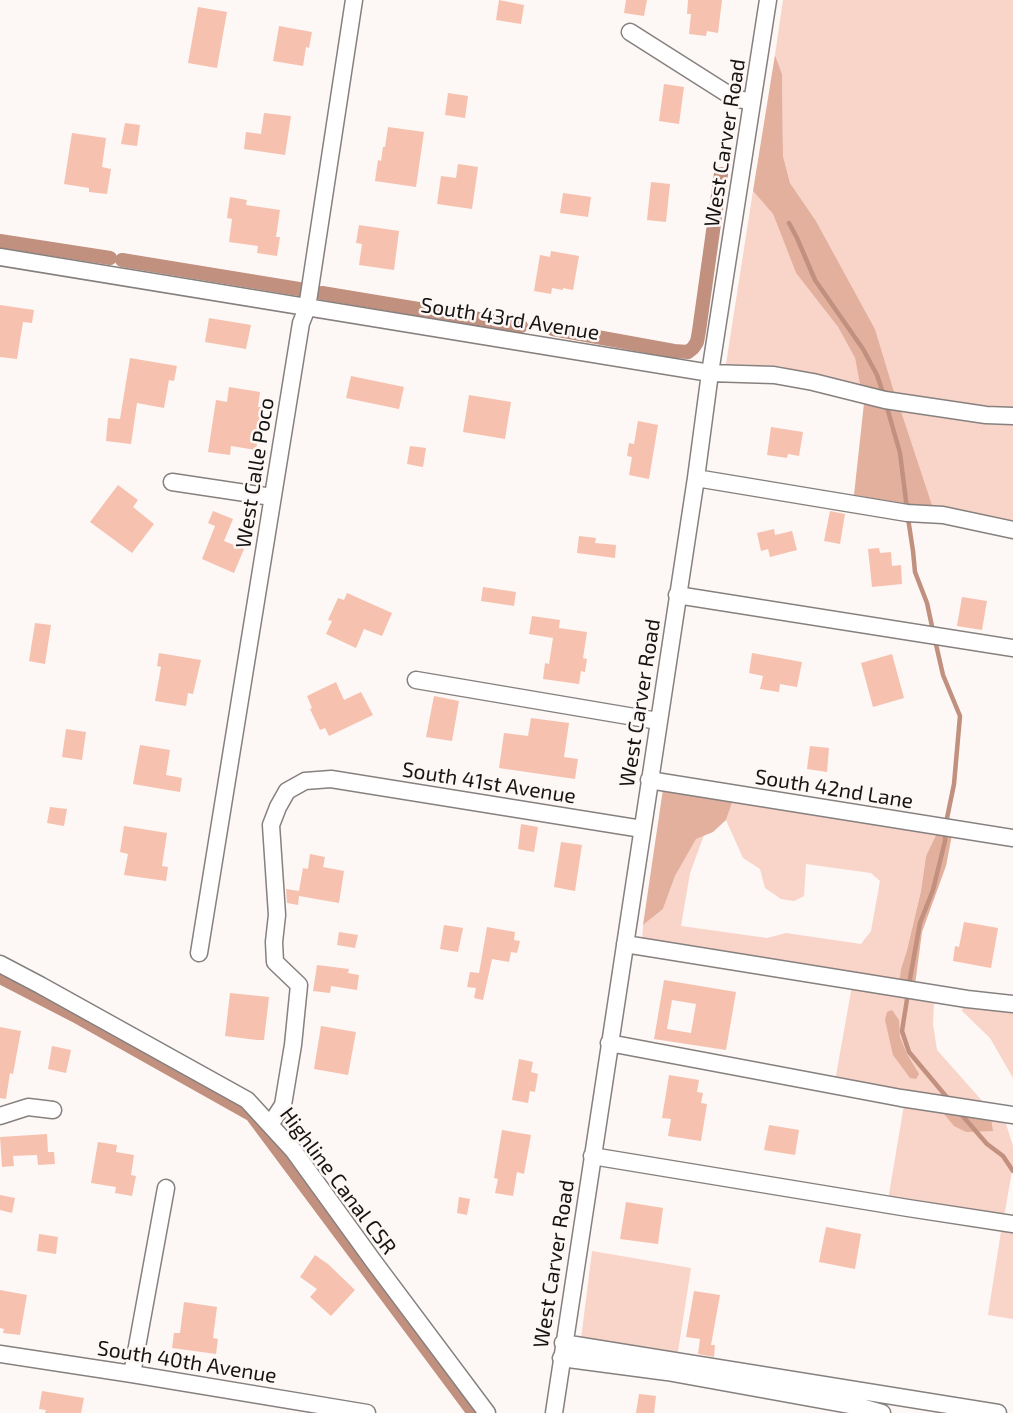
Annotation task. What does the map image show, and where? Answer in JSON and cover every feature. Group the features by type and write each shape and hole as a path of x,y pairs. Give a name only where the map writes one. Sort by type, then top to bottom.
{"street":[{"name":"West Calle Poco","path":"199,953 300,323 307,307 354,0"},
{"name":"West Carver Road","path":"554,1413 768,0"},
{"path":"630,32 734,99 752,102"},
{"name":"South 43rd Avenue","path":"0,257 710,373 774,375 885,400 986,415 1013,416"},
{"path":"696,478 907,513 943,515 1013,530"},
{"path":"172,482 272,498"},
{"path":"677,595 1013,648"},
{"path":"416,680 658,721"},
{"name":"South 41st Avenue","path":"270,1125 283,1105 299,985 275,962 277,915 271,825 287,791 305,781 331,779 642,829"},
{"name":"South 42nd Lane","path":"649,780 1013,838"},
{"path":"625,944 1013,1004"},
{"name":"Highline Canal CSR","path":"0,964 247,1100 293,1150 487,1413"},
{"path":"609,1043 901,1098 1013,1115"},
{"path":"0,1116 28,1107 53,1110"},
{"path":"592,1156 1013,1224"},
{"path":"132,1374 166,1188"},
{"path":"562,1350 698,1379 882,1413"},
{"path":"562,1350 998,1413"},
{"name":"South 40th Avenue","path":"0,1354 132,1374 339,1411 367,1413"}],"shaded area":[{"path":"783,0 1013,0 1013,410 895,395 875,329 816,221 790,183 783,156 782,74 775,55"},
{"path":"775,55 782,74 783,156 790,183 816,221 875,329 895,395 861,390 855,358 838,327 796,273 773,214 753,191"},
{"path":"753,191 773,214 796,273 838,327 855,358 861,390 780,366 726,364"},
{"path":"864,403 900,408 933,508 854,495"},
{"path":"900,408 1013,423 1013,524 933,508"},
{"path":"663,789 733,800 726,820 713,832 696,839 675,876 663,909 643,925"},
{"path":"733,800 937,833 926,856 921,891 899,983 642,943 643,925 663,909 675,876 696,838 704,835 690,873 681,926 767,938 786,933 861,944 871,931 880,881 871,873 806,864 804,896 794,901 781,899 765,888 760,869 743,858 726,820"},
{"path":"937,833 952,835 946,866 922,932 915,985 899,983 921,891 926,856"},
{"path":"852,986 934,1001 933,1024 937,1050 984,1103 835,1081"},
{"path":"963,1003 1013,1009 1013,1078 990,1038 962,1011"},
{"path":"892,1010 899,1020 900,1037 907,1054 919,1074 916,1079 910,1078 893,1055 885,1020 887,1012"},
{"path":"904,1105 991,1119 1006,1124 1013,1146 1013,1165 1004,1217 888,1200"},
{"path":"939,1108 991,1119 993,1131 966,1132 954,1126"},
{"path":"1002,1225 1013,1227 1013,1319 988,1315"},
{"path":"592,1251 691,1268 677,1358 581,1339"}],"building":[{"path":"499,0 524,5 521,24 496,20"},
{"path":"626,0 647,0 644,16 624,13"},
{"path":"688,0 722,0 718,33 707,31 706,36 689,34 691,14 687,14"},
{"path":"198,7 227,12 217,68 188,63"},
{"path":"279,26 312,32 303,66 273,61"},
{"path":"664,84 684,87 679,124 659,121"},
{"path":"448,93 468,96 465,118 445,115"},
{"path":"264,113 291,116 285,155 244,149 246,132 261,134"},
{"path":"125,123 140,125 137,146 121,144"},
{"path":"388,127 424,132 416,187 375,181"},
{"path":"72,133 106,138 102,167 111,169 107,194 89,192 89,188 64,184"},
{"path":"458,164 478,167 472,209 437,204 441,176 456,178"},
{"path":"651,182 670,184 666,222 647,220"},
{"path":"563,193 591,197 588,217 560,213"},
{"path":"230,197 247,200 246,205 280,210 276,237 280,237 277,256 257,253 258,246 229,242 232,219 227,218"},
{"path":"359,225 399,231 394,270 359,265 362,244 356,243"},
{"path":"551,251 579,256 573,290 552,288 551,294 534,291 540,255 550,257"},
{"path":"0,305 34,310 32,323 23,322 17,359 0,357"},
{"path":"209,318 251,325 246,349 205,342"},
{"path":"130,358 177,366 174,381 169,380 164,408 137,403 131,444 106,441 108,418 120,419"},
{"path":"351,376 404,387 399,409 346,398"},
{"path":"229,387 260,392 258,407 263,407 256,450 231,446 230,455 208,452 216,400 227,402"},
{"path":"469,395 511,402 505,439 463,432"},
{"path":"638,421 658,425 649,479 629,475 632,457 627,456 629,443 634,444"},
{"path":"771,427 803,432 799,456 788,454 787,458 767,455"},
{"path":"410,446 426,448 423,467 407,464"},
{"path":"118,485 138,500 133,507 154,524 132,553 90,522"},
{"path":"213,511 233,519 224,541 244,549 234,573 202,559 215,526 208,523"},
{"path":"830,511 845,514 840,544 824,541"},
{"path":"774,529 775,535 792,531 797,550 770,557 768,549 761,551 757,533"},
{"path":"579,536 596,538 595,543 616,545 615,558 577,553"},
{"path":"879,548 880,553 891,552 892,566 901,565 902,584 872,587 868,549"},
{"path":"483,587 516,592 514,606 481,601"},
{"path":"347,593 392,613 382,636 364,629 356,648 326,634 332,621 328,620 338,598 344,600"},
{"path":"962,597 987,601 982,630 957,626"},
{"path":"532,616 560,620 559,628 587,632 583,658 587,659 585,672 581,671 579,684 543,679 545,663 549,664 553,638 529,634"},
{"path":"35,623 51,625 45,664 29,661"},
{"path":"159,653 201,660 193,694 188,693 186,706 155,701 161,667 157,666"},
{"path":"752,653 802,662 797,687 780,684 779,692 760,689 763,676 749,673"},
{"path":"892,654 904,698 873,707 861,663"},
{"path":"336,682 344,700 361,692 373,715 329,736 325,728 320,730 307,696"},
{"path":"434,696 459,701 452,741 426,737"},
{"path":"531,718 569,723 564,757 578,759 575,779 499,768 504,733 528,736"},
{"path":"66,729 86,732 82,760 62,757"},
{"path":"140,745 170,750 166,775 182,778 180,792 133,784"},
{"path":"810,746 829,748 827,772 807,769"},
{"path":"50,807 67,809 64,826 47,823"},
{"path":"521,824 538,827 534,852 518,849"},
{"path":"124,826 167,833 162,866 168,867 166,881 124,875 128,854 120,852"},
{"path":"561,842 582,845 575,891 554,887"},
{"path":"310,854 325,857 323,867 344,871 339,903 299,896 298,905 287,903 286,889 299,891 303,868 308,869"},
{"path":"964,922 998,928 991,968 953,961 955,946 959,947"},
{"path":"444,925 463,928 458,952 440,949"},
{"path":"487,927 515,932 514,940 520,941 517,953 511,952 509,962 492,959 483,1000 474,998 476,988 467,987 470,972 479,973"},
{"path":"339,932 358,935 355,948 337,945"},
{"path":"317,965 349,969 348,973 359,975 357,990 331,986 330,993 313,991"},
{"path":"664,980 736,992 726,1050 654,1039","holes":["672,1000 696,1004 691,1033 667,1029"]},
{"path":"230,993 269,997 264,1040 225,1036"},
{"path":"321,1026 356,1032 348,1075 314,1069"},
{"path":"0,1027 21,1031 6,1099 0,1098"},
{"path":"52,1046 71,1050 66,1073 48,1069"},
{"path":"519,1059 533,1062 531,1072 538,1074 535,1092 530,1091 528,1103 512,1100"},
{"path":"669,1075 699,1080 697,1092 703,1093 701,1103 707,1104 701,1141 668,1136 671,1119 662,1118"},
{"path":"769,1125 799,1130 795,1155 764,1150"},
{"path":"502,1130 531,1135 524,1174 517,1172 513,1196 495,1193 498,1179 494,1178"},
{"path":"47,1134 48,1152 54,1152 55,1164 38,1165 37,1155 13,1156 14,1166 2,1167 0,1137"},
{"path":"98,1142 117,1145 116,1152 134,1155 131,1175 136,1176 132,1196 115,1193 116,1187 91,1183"},
{"path":"0,1195 15,1198 12,1213 0,1210"},
{"path":"459,1197 470,1199 467,1215 457,1213"},
{"path":"626,1202 663,1208 658,1244 620,1239"},
{"path":"826,1227 861,1234 855,1269 819,1262"},
{"path":"39,1234 58,1237 56,1254 37,1251"},
{"path":"315,1255 355,1290 331,1316 310,1297 317,1289 300,1277"},
{"path":"0,1290 27,1295 20,1335 3,1333 4,1329 0,1328"},
{"path":"694,1291 720,1295 711,1345 715,1345 714,1357 698,1354 700,1339 686,1337"},
{"path":"184,1302 217,1307 213,1338 218,1339 216,1354 172,1348 174,1333 180,1333"},
{"path":"42,1391 84,1398 81,1413 45,1413 46,1410 39,1409"},
{"path":"639,1394 656,1396 654,1413 636,1413"}],"waterway":[{"path":"553,329 674,351 688,352 693,348 699,331 721,174"},
{"path":"789,223 815,280 863,349 877,375 884,396"},
{"path":"0,241 110,258"},
{"path":"122,260 299,289"},
{"path":"322,293 521,326"},
{"path":"886,404 900,453 907,509"},
{"path":"908,518 915,572 927,603 933,631"},
{"path":"909,984 920,923 933,890 945,841 954,784 960,716 943,675 935,640"},
{"path":"0,977 74,1015 252,1115 474,1413"},
{"path":"908,993 902,1031 909,1052 950,1101"},
{"path":"960,1113 987,1144 1003,1156 1013,1171"}]}
